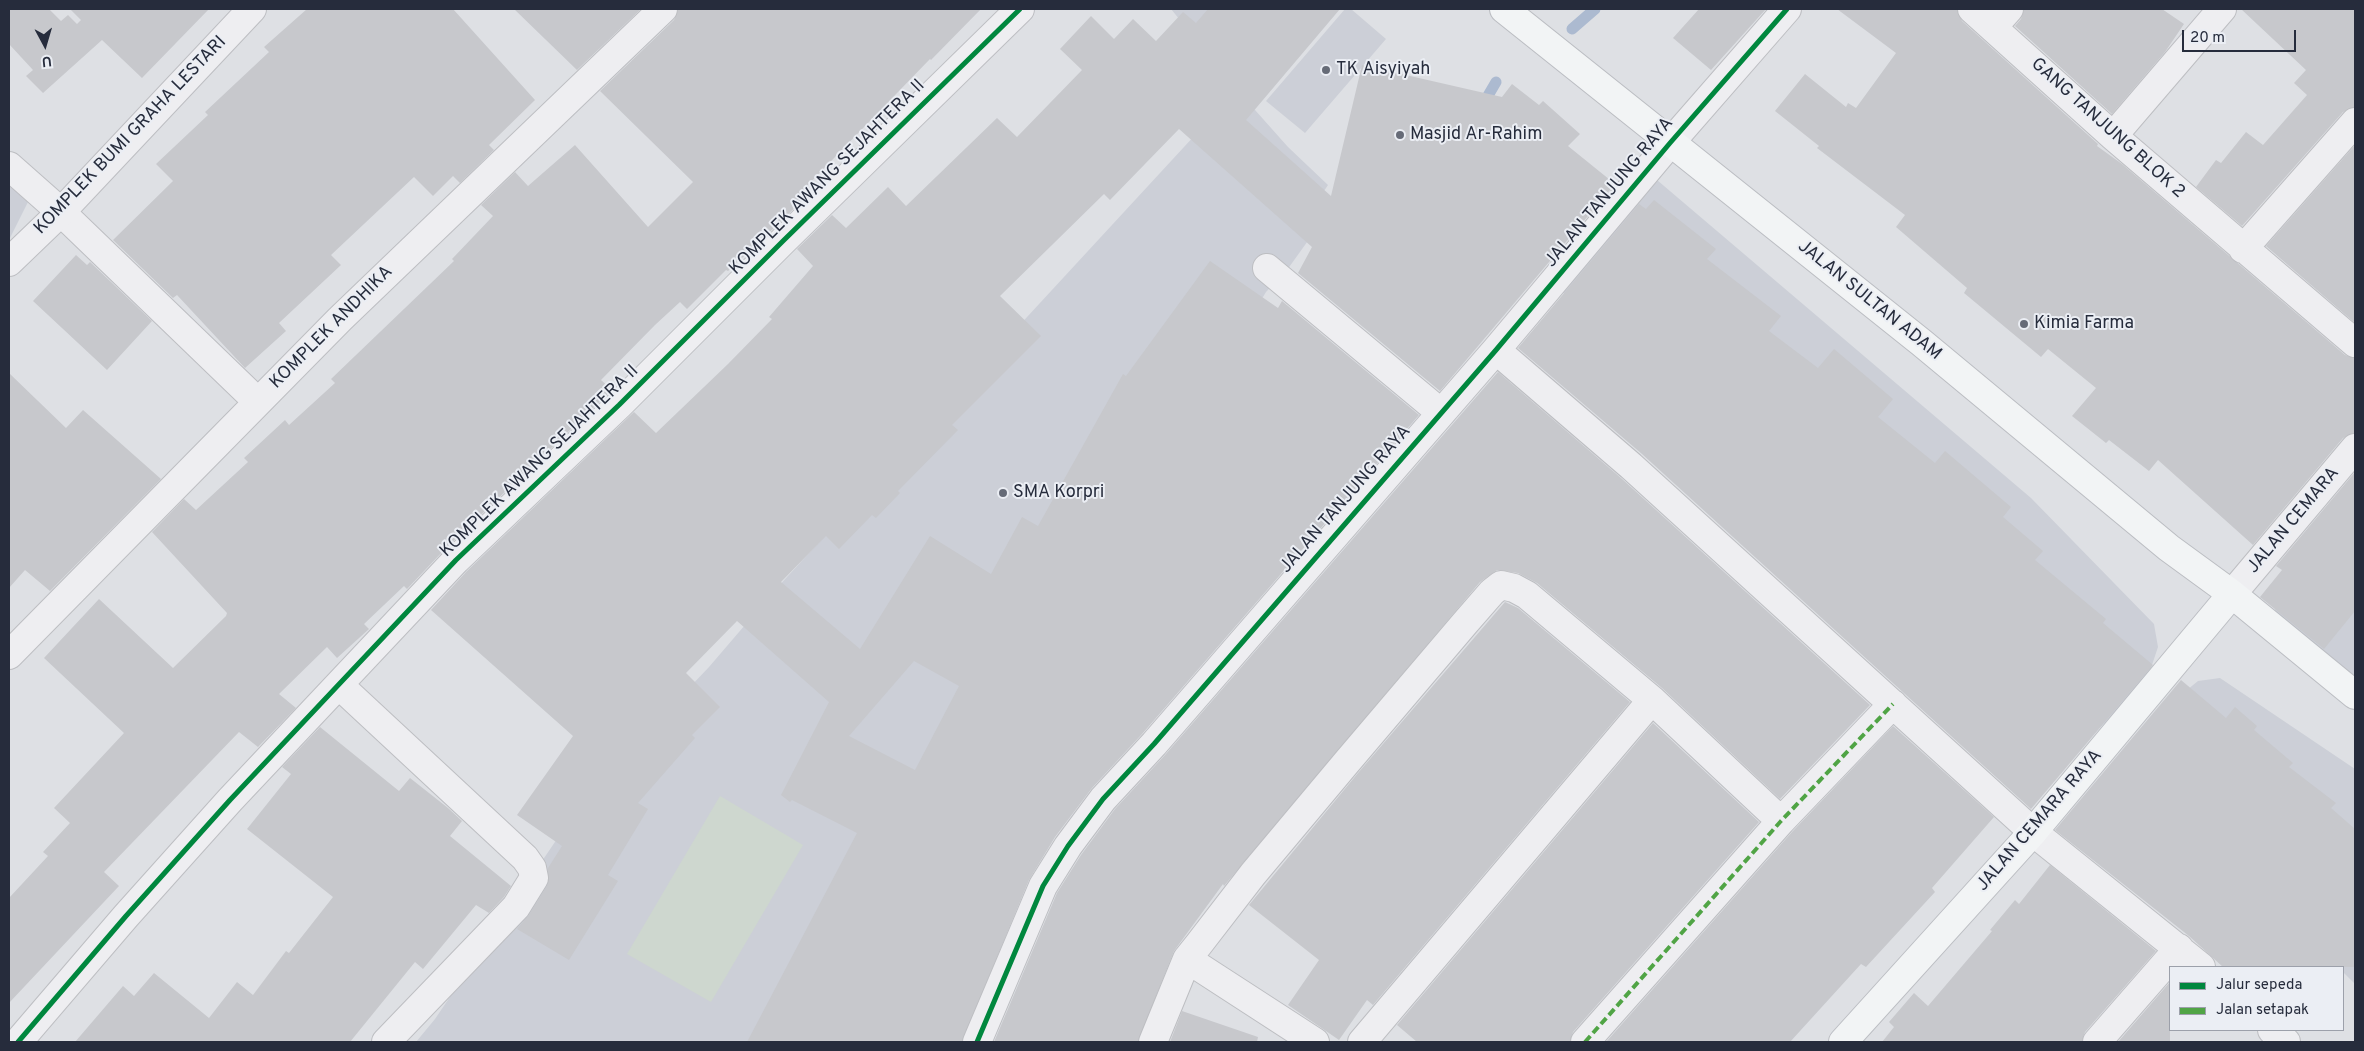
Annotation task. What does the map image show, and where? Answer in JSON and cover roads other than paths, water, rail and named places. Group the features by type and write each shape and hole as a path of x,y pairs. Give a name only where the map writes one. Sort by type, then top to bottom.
{"main road":[{"name":"JALAN SULTAN ADAM","path":"1504,9 1922,343 2169,548 2232,594 2355,694"},
{"name":"JALAN CEMARA RAYA","path":"1843,1042 2033,832 2232,594"}],"street":[{"name":"KOMPLEK BUMI GRAHA LESTARI","path":"9,262 61,212 252,9"},
{"name":"KOMPLEK ANDHIKA","path":"9,655 340,319 663,9"},
{"name":"KOMPLEK AWANG SEJAHTERA II","path":"18,1042 126,916 456,560 619,405 1020,9"},
{"name":"JALAN TANJUNG RAYA","path":"977,1042 1042,886 1103,799 1154,744 1440,412 1496,350 1670,143 1787,9"},
{"name":"GANG TANJUNG BLOK 2","path":"1972,9 2001,18 2113,136 2355,343"},
{"path":"2113,136 2222,9"},
{"path":"2243,249 2355,122"},
{"path":"9,166 61,212 258,402"},
{"path":"1267,268 1440,412"},
{"path":"1496,350 1631,466 2033,832 2200,966"},
{"name":"JALAN CEMARA","path":"2232,594 2355,448"},
{"path":"1153,1042 1187,959 1259,866 1464,623 1492,592 1501,585 1514,588 1527,595 1652,700 1781,821"},
{"path":"339,685 525,858 532,868 534,878 516,907 386,1042"},
{"path":"1362,1042 1652,700"},
{"path":"1585,1042 1781,821 1894,704"},
{"path":"2097,1042 2179,948"},
{"path":"1187,959 1314,1042"},
{"path":"2273,1031 2286,1042"}],"waterway":[{"path":"1572,29 1595,9"},
{"path":"1482,106 1496,82"}],"place":[{"name":"TK Aisyiyah","path":"1326,70"},
{"name":"Masjid Ar-Rahim","path":"1400,135"},
{"name":"Kimia Farma","path":"2024,324"},
{"name":"SMA Korpri","path":"1003,493"}]}
